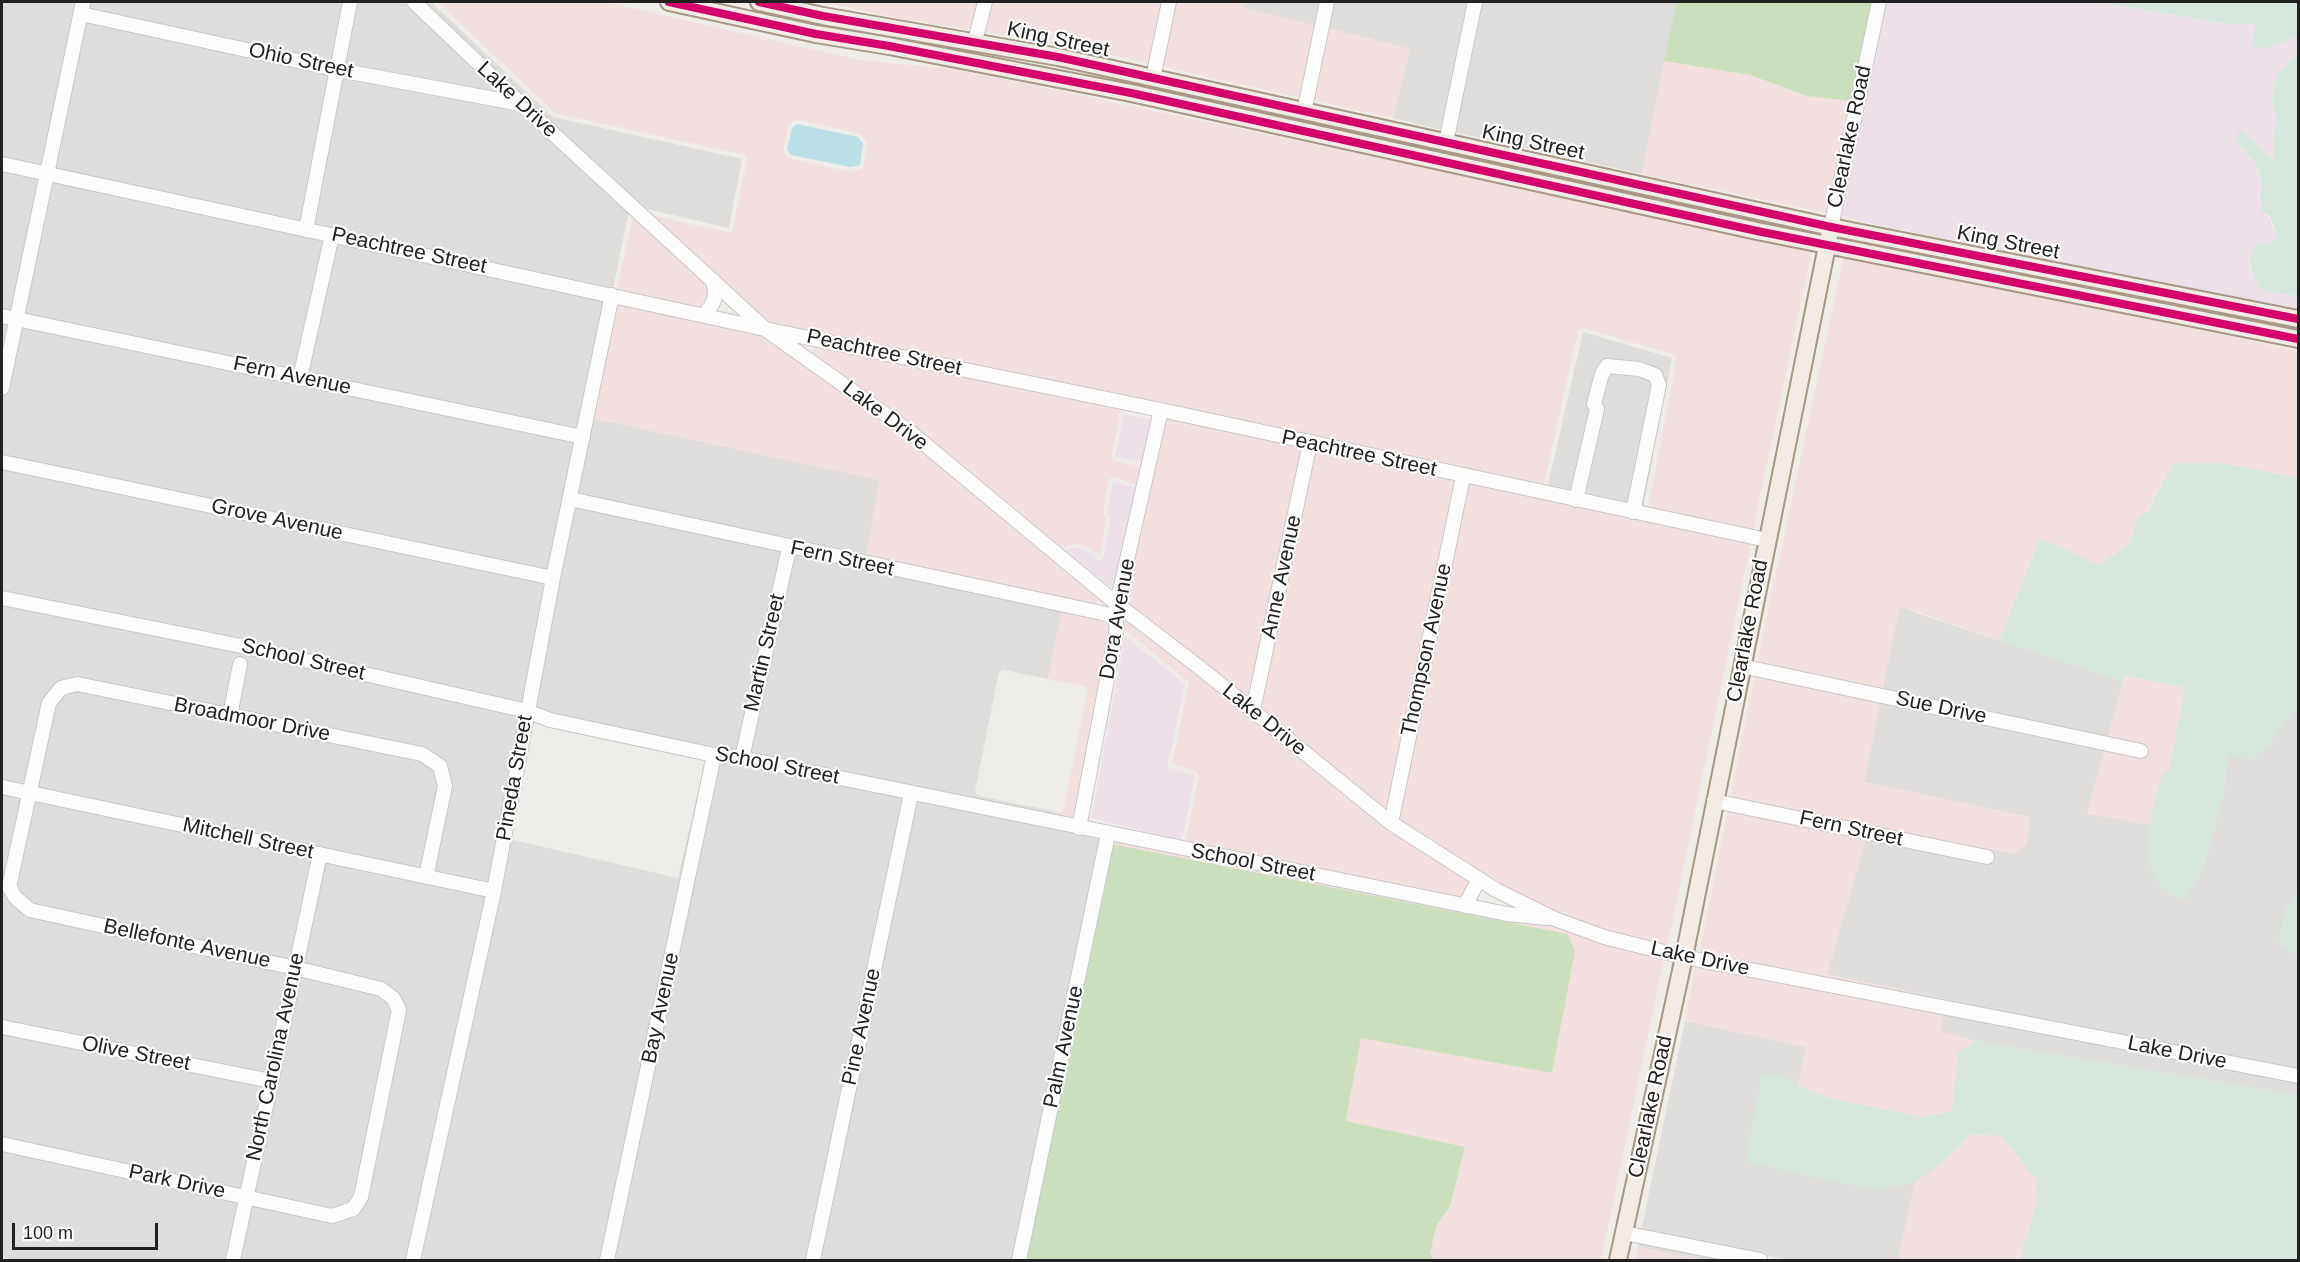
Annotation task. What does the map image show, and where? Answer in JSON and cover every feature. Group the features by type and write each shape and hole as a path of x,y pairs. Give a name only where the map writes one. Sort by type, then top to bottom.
{"main road":[{"name":"King Street","path":"669,2 816,34 1133,93 1827,245 2298,339"},
{"name":"King Street","path":"759,2 975,41 1831,227 2298,319"},
{"path":"770,23 795,17 850,29 862,22"},
{"path":"889,46 900,42 959,49 975,41"},
{"path":"1133,93 1138,88 1295,120 1304,112"},
{"path":"1301,130 1319,125 1465,156 1476,149"},
{"name":"Clearlake Road","path":"1618,1260 1684,957 1831,227"},
{"path":"2093,298 2097,279"},
{"path":"2207,320 2219,315 2236,315 2298,328"}],"street":[{"path":"306,230 339,70 350,2"},
{"name":"Lake Drive","path":"414,2 765,329 910,432 1102,591 1116,611 1253,710 1391,823 1496,890 1555,919 1604,937 1684,957 2298,1076"},
{"path":"975,41 985,2"},
{"path":"1153,78 1169,2"},
{"path":"1304,112 1327,2"},
{"path":"1446,142 1475,2"},
{"name":"Clearlake Road","path":"1831,227 1879,2"},
{"name":"Ohio Street","path":"82,8 339,70 521,104"},
{"path":"2,388 82,8"},
{"name":"Peachtree Street","path":"2,164 765,329 1161,410 1463,477 1767,540"},
{"path":"300,378 332,235"},
{"path":"704,315 713,306 717,296 713,280"},
{"name":"Pineda Street","path":"413,1260 494,891 553,578 612,295"},
{"name":"Fern Avenue","path":"2,316 583,437"},
{"path":"809,360 805,353 812,342 820,340"},
{"path":"1576,500 1597,409 1594,404 1602,374 1607,366 1639,369 1654,375 1659,385 1633,512"},
{"name":"Dora Avenue","path":"1079,828 1117,627 1116,611 1161,410"},
{"name":"Anne Avenue","path":"1253,710 1310,443"},
{"name":"Grove Avenue","path":"2,462 553,578"},
{"name":"Thompson Avenue","path":"1391,823 1463,477"},
{"name":"Fern Street","path":"570,500 1098,612 1116,611"},
{"name":"Martin Street","path":"742,758 789,548"},
{"path":"1098,612 1102,604 1102,591"},
{"name":"School Street","path":"2,598 246,647 527,711 550,720 714,755 742,758 1465,906 1507,914 1555,919"},
{"path":"230,716 240,664"},
{"name":"Sue Drive","path":"1741,666 2141,751"},
{"name":"Broadmoor Drive","path":"28,793 49,703 61,688 77,684 422,754 440,766 445,786 426,877"},
{"name":"Bay Avenue","path":"607,1260 714,755"},
{"name":"Mitchell Street","path":"2,787 494,891"},
{"name":"Bellefonte Avenue","path":"28,793 9,887 16,898 30,910 295,968 381,989 393,998 399,1010 361,1197 352,1209"},
{"name":"Pine Avenue","path":"813,1260 911,794"},
{"name":"Fern Street","path":"1714,801 1988,857"},
{"name":"Palm Avenue","path":"1019,1260 1108,834"},
{"name":"North Carolina Avenue","path":"233,1260 320,854"},
{"path":"1465,906 1479,879"},
{"name":"Olive Street","path":"2,1027 271,1081"},
{"name":"Park Drive","path":"2,1144 332,1216 352,1209"},
{"path":"1624,1233 1760,1260"}],"shaded area":[{"path":"2,2 431,2 553,117 742,159 729,228 630,205 527,711 2,598"},
{"path":"438,2 605,2 859,60 954,69 1812,249 1753,531 1648,509 1674,374 1676,357 1673,354 1584,328 1578,331 1543,487 767,323 649,214 731,232 747,160 746,155 555,113","holes":["797,119 860,134 867,143 863,168 850,172 788,158 783,151 789,125"]},
{"path":"822,2 980,2 974,30 897,18"},
{"path":"990,2 1164,2 1151,64 1047,42 984,32"},
{"path":"1175,2 1244,2 1243,8 1317,26 1302,98 1160,66"},
{"path":"1244,2 1322,2 1317,26 1243,8"},
{"path":"1332,2 1469,2 1443,130 1393,118 1410,49 1327,28"},
{"path":"1480,2 1676,2 1642,174 1453,132"},
{"path":"1884,2 2097,2 2228,24 2256,24 2252,44 2298,36 2298,53 2277,75 2272,97 2276,117 2274,161 2240,130 2235,140 2253,161 2260,174 2259,202 2277,233 2274,241 2264,244 2256,243 2253,248 2250,270 2261,290 2295,296 2298,291 2298,314 1838,216"},
{"path":"2097,2 2298,2 2298,36 2263,49 2252,45 2255,24 2228,24"},
{"path":"1327,28 1410,49 1393,118 1312,100"},
{"path":"2298,53 2298,291 2296,296 2261,290 2255,278 2251,266 2253,249 2256,243 2264,244 2274,241 2277,233 2269,215 2262,211 2260,176 2257,166 2235,140 2240,129 2273,160 2276,117 2272,97 2277,75"},
{"path":"1664,61 1750,75 1807,96 1850,101 1826,213 1642,174"},
{"path":"633,215 708,284 711,296 703,309 617,290"},
{"path":"1844,255 2298,351 2298,478 2221,463 2173,463 2147,512 2140,516 2130,542 2100,565 2039,539 1999,640 1903,607 1899,608 1882,690 1757,663"},
{"path":"616,301 701,320 703,323 705,321 763,334 807,368 809,367 907,437 1097,594 1096,606 866,558 879,480 592,418"},
{"path":"1583,332 1672,358 1642,514 1546,494"},
{"path":"820,346 1155,415 1154,417 1125,409 1120,413 1111,458 1114,461 1143,467 1139,485 1114,477 1109,479 1103,512 1106,518 1100,555 1090,548 1074,543 1061,550 813,356 811,353 815,347"},
{"path":"1124,414 1151,420 1142,462 1115,456"},
{"path":"1165,417 1304,447 1250,701 1123,601"},
{"path":"592,418 880,480 866,558 576,495"},
{"path":"1314,450 1457,481 1388,814 1258,708"},
{"path":"2173,463 2221,463 2298,478 2298,708 2276,732 2268,747 2252,760 2228,753 2224,788 2207,855 2202,871 2184,901 2163,889 2155,877 2148,849 2151,818 2162,775 2169,771 2185,688 2125,675 2123,681 1999,640 2040,538 2100,565 2130,542 2140,515 2148,512"},
{"path":"1113,482 1136,488 1115,590 1065,551 1074,547 1089,552 1097,560 1103,560 1111,517 1107,513"},
{"path":"1467,483 1751,542 1667,947 1605,931 1557,913 1498,885 1397,820"},
{"path":"574,506 782,552 738,752 551,715 533,707"},
{"path":"792,554 1062,610 1048,679 1004,670 999,672 975,792 979,796 1053,811 1052,816 748,753"},
{"path":"2,604 245,652 521,715 490,885 432,872 447,764 444,759 236,711 245,659 236,658 226,709 60,680 55,684 25,786 2,781"},
{"path":"1903,607 2123,681 2108,738 1882,690 1899,608"},
{"path":"1062,610 1110,622 1112,628 1075,821 1052,816 1053,811 1060,812 1064,808 1088,690 1084,686 1048,679"},
{"path":"1120,614 1386,825 1385,828 1472,882 1462,900 1185,843 1199,776 1197,772 1172,764 1189,682 1128,632 1125,631 1121,635"},
{"path":"1125,636 1185,684 1167,767 1195,776 1182,840 1091,818"},
{"path":"1755,674 1880,701 1864,782 2030,817 2026,845 2015,854 1730,799"},
{"path":"2125,675 2185,688 2169,771 2153,811 2150,825 2087,814 2105,749 2145,757 2147,747 2108,738"},
{"path":"77,690 420,759 436,770 440,786 423,870 34,788 53,705 63,693"},
{"path":"1880,701 2105,749 2087,813 2150,825 2148,841 2184,900 2202,871 2207,855 2224,788 2228,752 2268,747 2276,732 2298,708 2298,891 2286,908 2279,943 2298,957 2298,1071 1947,1002 1947,1000 1827,974 1866,838 1991,863 1993,852 1865,826 1865,824 2014,854 2026,845 2030,817 1864,782"},
{"path":"706,759 602,1260 418,1260 509,839 678,878"},
{"path":"718,761 741,763 905,798 808,1260 612,1260"},
{"path":"2,793 22,797 10,898 289,972 267,1074 2,1021"},
{"path":"32,799 314,858 291,961 32,905 20,894 15,885"},
{"path":"915,800 1102,840 1013,1260 818,1260"},
{"path":"1728,810 1866,838 1827,974 1947,1000 1947,1002 1699,954"},
{"path":"1112,840 1466,913 1554,924 1664,958 1601,1260 1434,1260 1430,1254 1437,1223 1450,1207 1465,1147 1346,1121 1361,1037 1552,1073 1575,951 1111,844"},
{"path":"324,860 487,896 407,1260 238,1260 251,1203 353,1217 355,1214 400,996 395,991 301,963"},
{"path":"2298,891 2298,957 2279,943 2286,908"},
{"path":"1696,965 1944,1013 1940,1031 1975,1041 1958,1052 1952,1111 1921,1117 1829,1098 1798,1085 1806,1047 1685,1021"},
{"path":"298,974 379,994 389,1002 394,1012 356,1195 350,1204 332,1210 254,1192"},
{"path":"1944,1013 2298,1082 2298,1095 1975,1041 1940,1031"},
{"path":"1685,1021 1806,1047 1798,1085 1779,1074 1873,1190 1915,1182 1898,1260 1788,1260 1641,1231"},
{"path":"2,1033 265,1085 244,1190 2,1139"},
{"path":"1975,1041 2298,1095 2298,1260 2020,1260 2035,1207 2036,1180 2002,1136 1972,1134 1941,1164 1915,1182 1873,1190 1746,1162 1762,1075 1779,1074 1804,1088 1829,1098 1921,1117 1952,1111 1958,1052"},
{"path":"1972,1134 2002,1136 2036,1180 2035,1207 2020,1260 1898,1260 1915,1182 1941,1164"},
{"path":"2,1150 242,1201 228,1260 14,1260 2,1258"},
{"path":"1639,1242 1730,1260 1701,1260 1638,1247"},
{"path":"1638,1247 1701,1260 1635,1260"}],"green space":[{"path":"1676,2 1872,2 1850,101 1807,96 1750,75 1664,61"},
{"path":"1111,844 1567,934 1575,951 1552,1073 1361,1038 1346,1121 1465,1147 1450,1207 1437,1224 1430,1253 1434,1260 1024,1260"}],"water":[{"path":"797,124 858,137 863,143 860,165 850,167 791,155 787,150 792,128"}],"cycle path":[{"path":"669,2 816,34 1131,93 1757,231 2298,339"},
{"path":"759,2 823,16 1058,57 1831,227 2298,319"}]}
